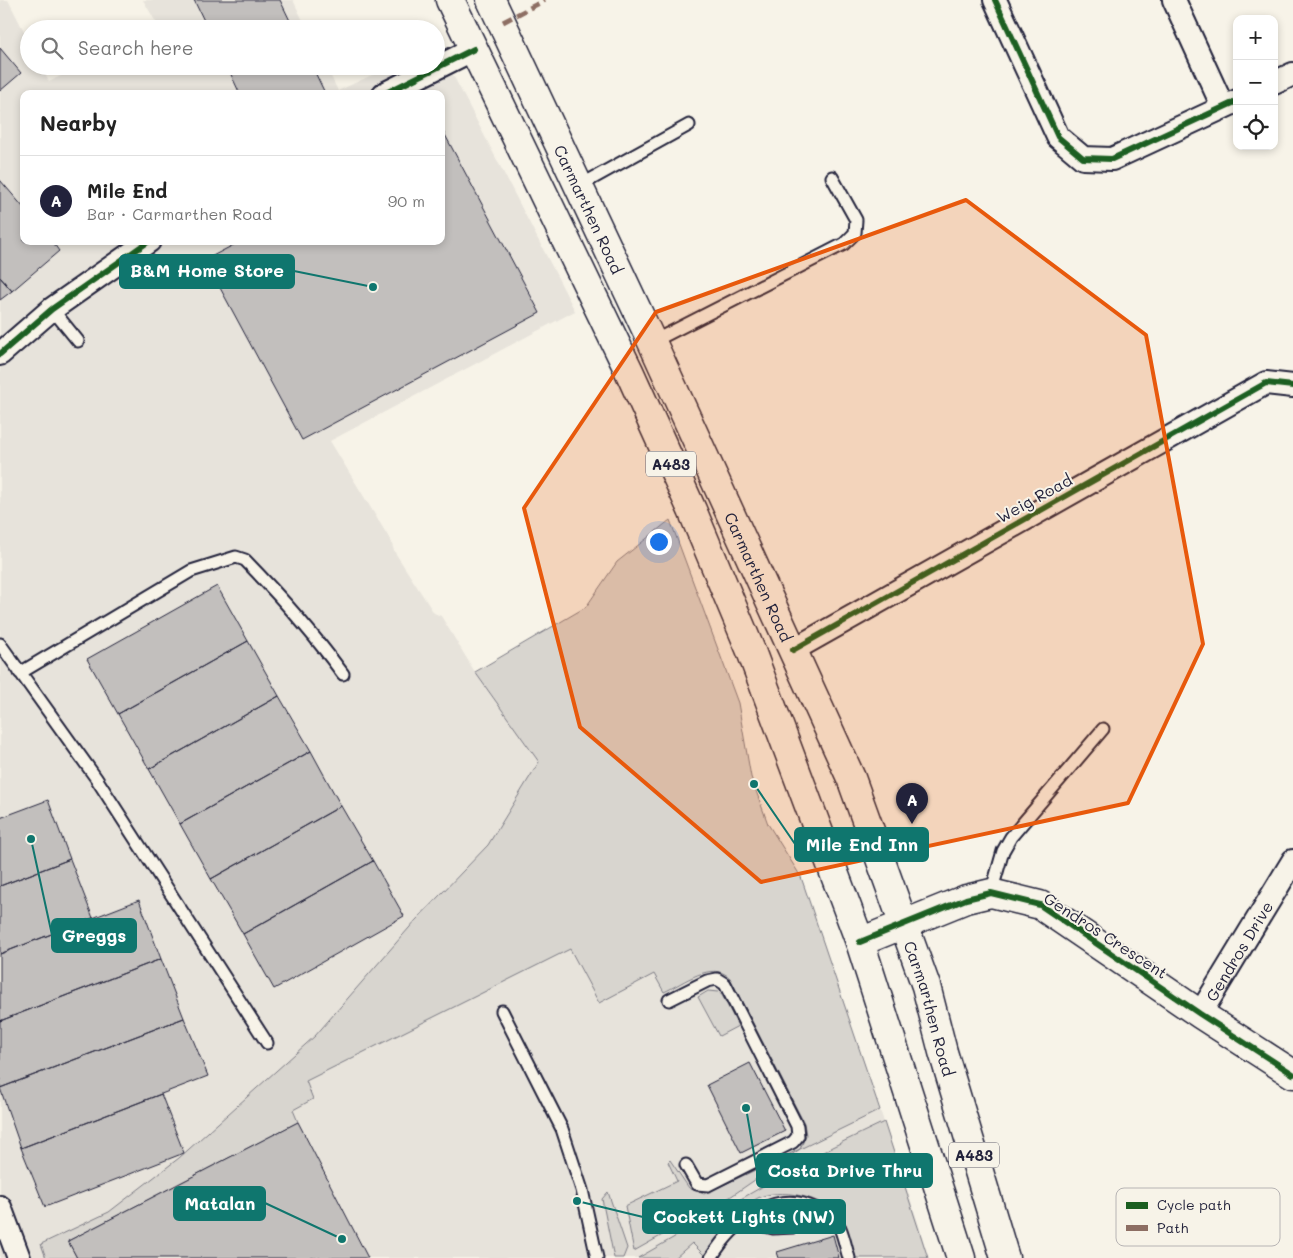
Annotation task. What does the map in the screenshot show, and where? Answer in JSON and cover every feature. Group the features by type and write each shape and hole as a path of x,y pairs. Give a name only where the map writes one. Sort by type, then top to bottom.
{"main road":[{"name":"Carmarthen Road","path":"450,0 624,362 692,510 751,651 860,942 961,1258"},
{"name":"Carmarthen Road","path":"491,0 652,342 851,778 926,986 943,1052 1005,1258"},
{"name":"Gendros Crescent","path":"860,942 966,899 991,893 1040,905 1200,1014 1293,1074"}],"street":[{"path":"995,0 1058,137 1083,158 1112,159 1230,104 1174,0"},
{"path":"445,64 474,49"},
{"path":"1278,81 1293,74"},
{"path":"392,90 422,75"},
{"path":"0,354 52,309 143,245"},
{"name":"Weig Road","path":"793,650 1266,383 1293,386"},
{"name":"Gendros Drive","path":"1200,1014 1293,861"},
{"path":"0,1207 19,1258"}],"lane":[{"path":"579,186 689,125"},
{"path":"652,342 844,244 855,233 856,220 832,177"},
{"path":"52,309 78,341"},
{"path":"20,673 191,570 236,557 245,560 287,603 320,642 343,674"},
{"path":"0,644 96,778 267,1043"},
{"path":"991,893 1003,852 1011,837 1103,729"},
{"path":"673,998 707,981 717,979 725,984 797,1126 798,1136 793,1142 708,1185 698,1184 686,1165"},
{"path":"502,1011 562,1129 582,1190 598,1258"},
{"path":"711,1258 719,1245 744,1221 768,1205 788,1202 809,1205 831,1219 840,1228 849,1258"},
{"path":"744,1221 773,1228 793,1227 831,1219"}],"highlighted area":[{"path":"966,200 1146,335 1203,644 1128,803 761,882 580,727 524,508 656,312"}],"shaded area":[{"path":"0,0 8,0 20,23 20,75 46,75 49,82 62,75 330,75 338,90 20,90 20,245 445,245 445,90 340,90 372,75 445,75 445,59 575,311 330,441 391,541 394,551 434,613 441,616 475,672 539,762 488,845 416,920 316,1035 559,922 801,877 919,1225 928,1258 0,1258"},
{"path":"143,0 293,0 303,20 155,20"},
{"path":"670,520 738,703 751,777 768,824 801,877 880,1110 800,1149 806,1135 804,1123 730,978 723,973 715,971 706,972 664,992 654,974 599,1003 570,949 306,1081 313,1099 293,1110 298,1122 68,1241 77,1258 46,1258 41,1244 109,1212 179,1158 315,1036 416,920 488,845 539,762 475,672 586,607 617,562"},
{"path":"708,991 718,992 722,995 738,1026 719,1036 698,997"},
{"path":"884,1122 928,1258 856,1258 847,1229 839,1216 819,1202 795,1195 771,1194 760,1197 747,1206 728,1225 716,1213 832,1147"},
{"path":"800,1149 730,1197 634,1251 625,1206 677,1181 668,1162 670,1160 689,1188 704,1194"},
{"path":"608,1192 627,1248 623,1258 614,1258 602,1199"},
{"path":"706,1219 722,1232 704,1255 692,1243 675,1258 638,1258"}],"building":[{"path":"194,0 280,0 290,20 204,20"},
{"path":"0,48 20,74 0,91"},
{"path":"231,75 316,75 324,90 238,90"},
{"path":"445,135 540,313 302,440 205,260 233,245 445,245"},
{"path":"0,180 20,203 20,245 55,245 59,251 12,291 0,277"},
{"path":"0,277 12,291 0,300"},
{"path":"217,586 248,641 118,714 87,659"},
{"path":"248,641 279,696 149,769 118,714"},
{"path":"279,696 311,751 180,824 149,769"},
{"path":"311,751 341,806 211,879 180,824"},
{"path":"48,800 70,859 0,886 0,818"},
{"path":"341,806 373,861 243,934 211,879"},
{"path":"70,859 93,918 0,954 0,886"},
{"path":"373,861 404,916 274,989 243,934"},
{"path":"139,900 161,959 0,1021 0,954"},
{"path":"161,959 184,1018 0,1088 0,1021"},
{"path":"184,1018 208,1076 21,1148 0,1088"},
{"path":"750,1063 785,1131 741,1153 707,1085"},
{"path":"161,1094 184,1153 45,1207 21,1148"},
{"path":"298,1122 368,1258 77,1258 68,1241"},
{"path":"833,1235 839,1258 779,1258 777,1252"}],"marked path":[{"path":"503,22 545,0"}],"cycle path":[{"path":"995,0 1058,137 1083,158 1112,159 1233,103"},
{"path":"445,64 474,49"},
{"path":"392,90 422,75"},
{"path":"0,354 52,309 143,245"},
{"path":"793,650 1266,383 1293,386"},
{"path":"860,942 966,899 991,893 1040,905 1200,1014 1293,1074"}],"place":[{"name":"B&M Home Store","path":"373,287"},
{"name":"Mile End Inn","path":"754,784"},
{"name":"Mile End","path":"912,824"},
{"name":"Greggs","path":"31,839"},
{"name":"Costa Drive Thru","path":"746,1108"},
{"name":"Cockett Lights (NW)","path":"577,1201"},
{"name":"Matalan","path":"342,1239"}]}
